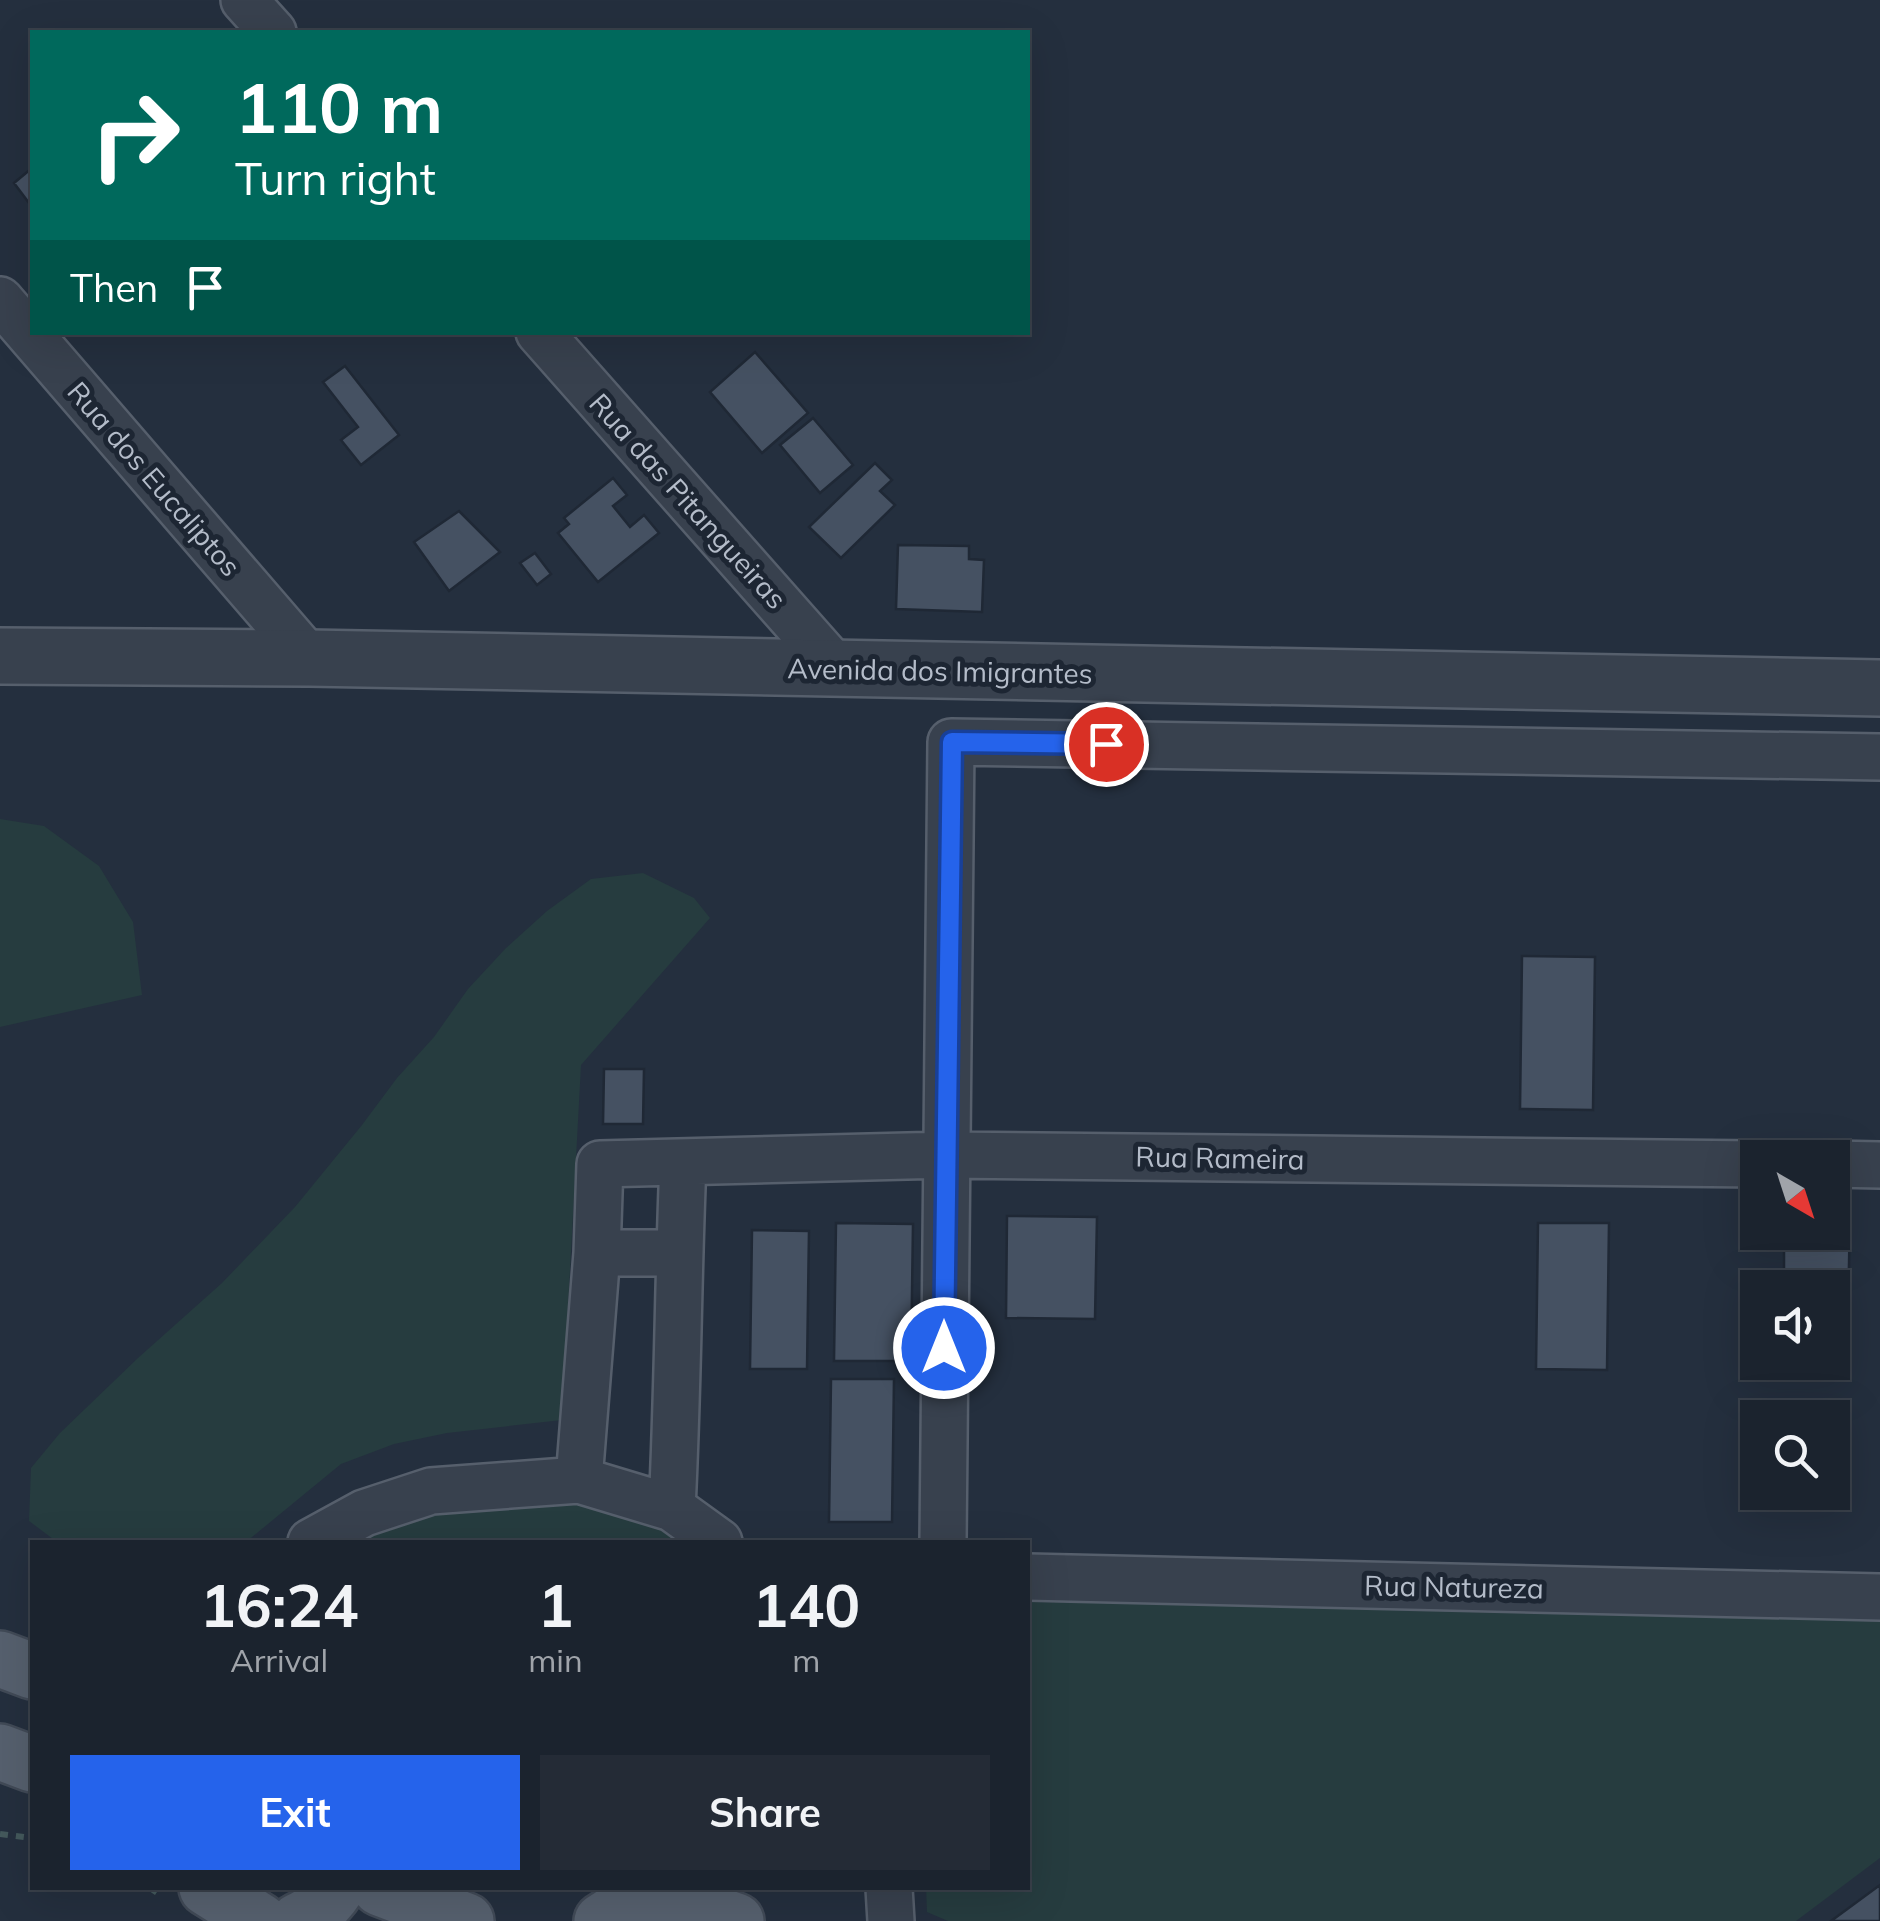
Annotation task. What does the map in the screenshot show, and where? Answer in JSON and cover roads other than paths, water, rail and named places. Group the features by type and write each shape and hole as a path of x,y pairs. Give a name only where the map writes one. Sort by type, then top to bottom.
{"main road":[{"path":"0,1659 30,1670"},
{"path":"0,1752 30,1763"},
{"path":"211,1890 260,1921"},
{"path":"298,1921 326,1903 336,1890"},
{"path":"385,1890 466,1921"},
{"path":"602,1921 638,1902 656,1899 658,1893 736,1921"}],"street":[{"path":"244,0 271,30"},
{"name":"Rua dos Eucaliptos","path":"0,300 30,335"},
{"name":"Rua dos Eucaliptos","path":"30,335 309,658"},
{"name":"Rua das Pitangueiras","path":"542,335 837,669"},
{"name":"Avenida dos Imigrantes","path":"0,656 309,658 1880,688"},
{"path":"943,1540 952,742 1880,757"},
{"name":"Rua Rameira","path":"597,1253 600,1164 946,1154 1740,1164"},
{"path":"672,1508 683,1163"},
{"path":"1850,1164 1880,1165"},
{"path":"579,1480 597,1253 679,1253"},
{"path":"315,1540 364,1513 431,1491 579,1480 672,1508 716,1540"},
{"name":"Rua Natureza","path":"1030,1577 1880,1597"},
{"path":"889,1890 891,1921"}]}
